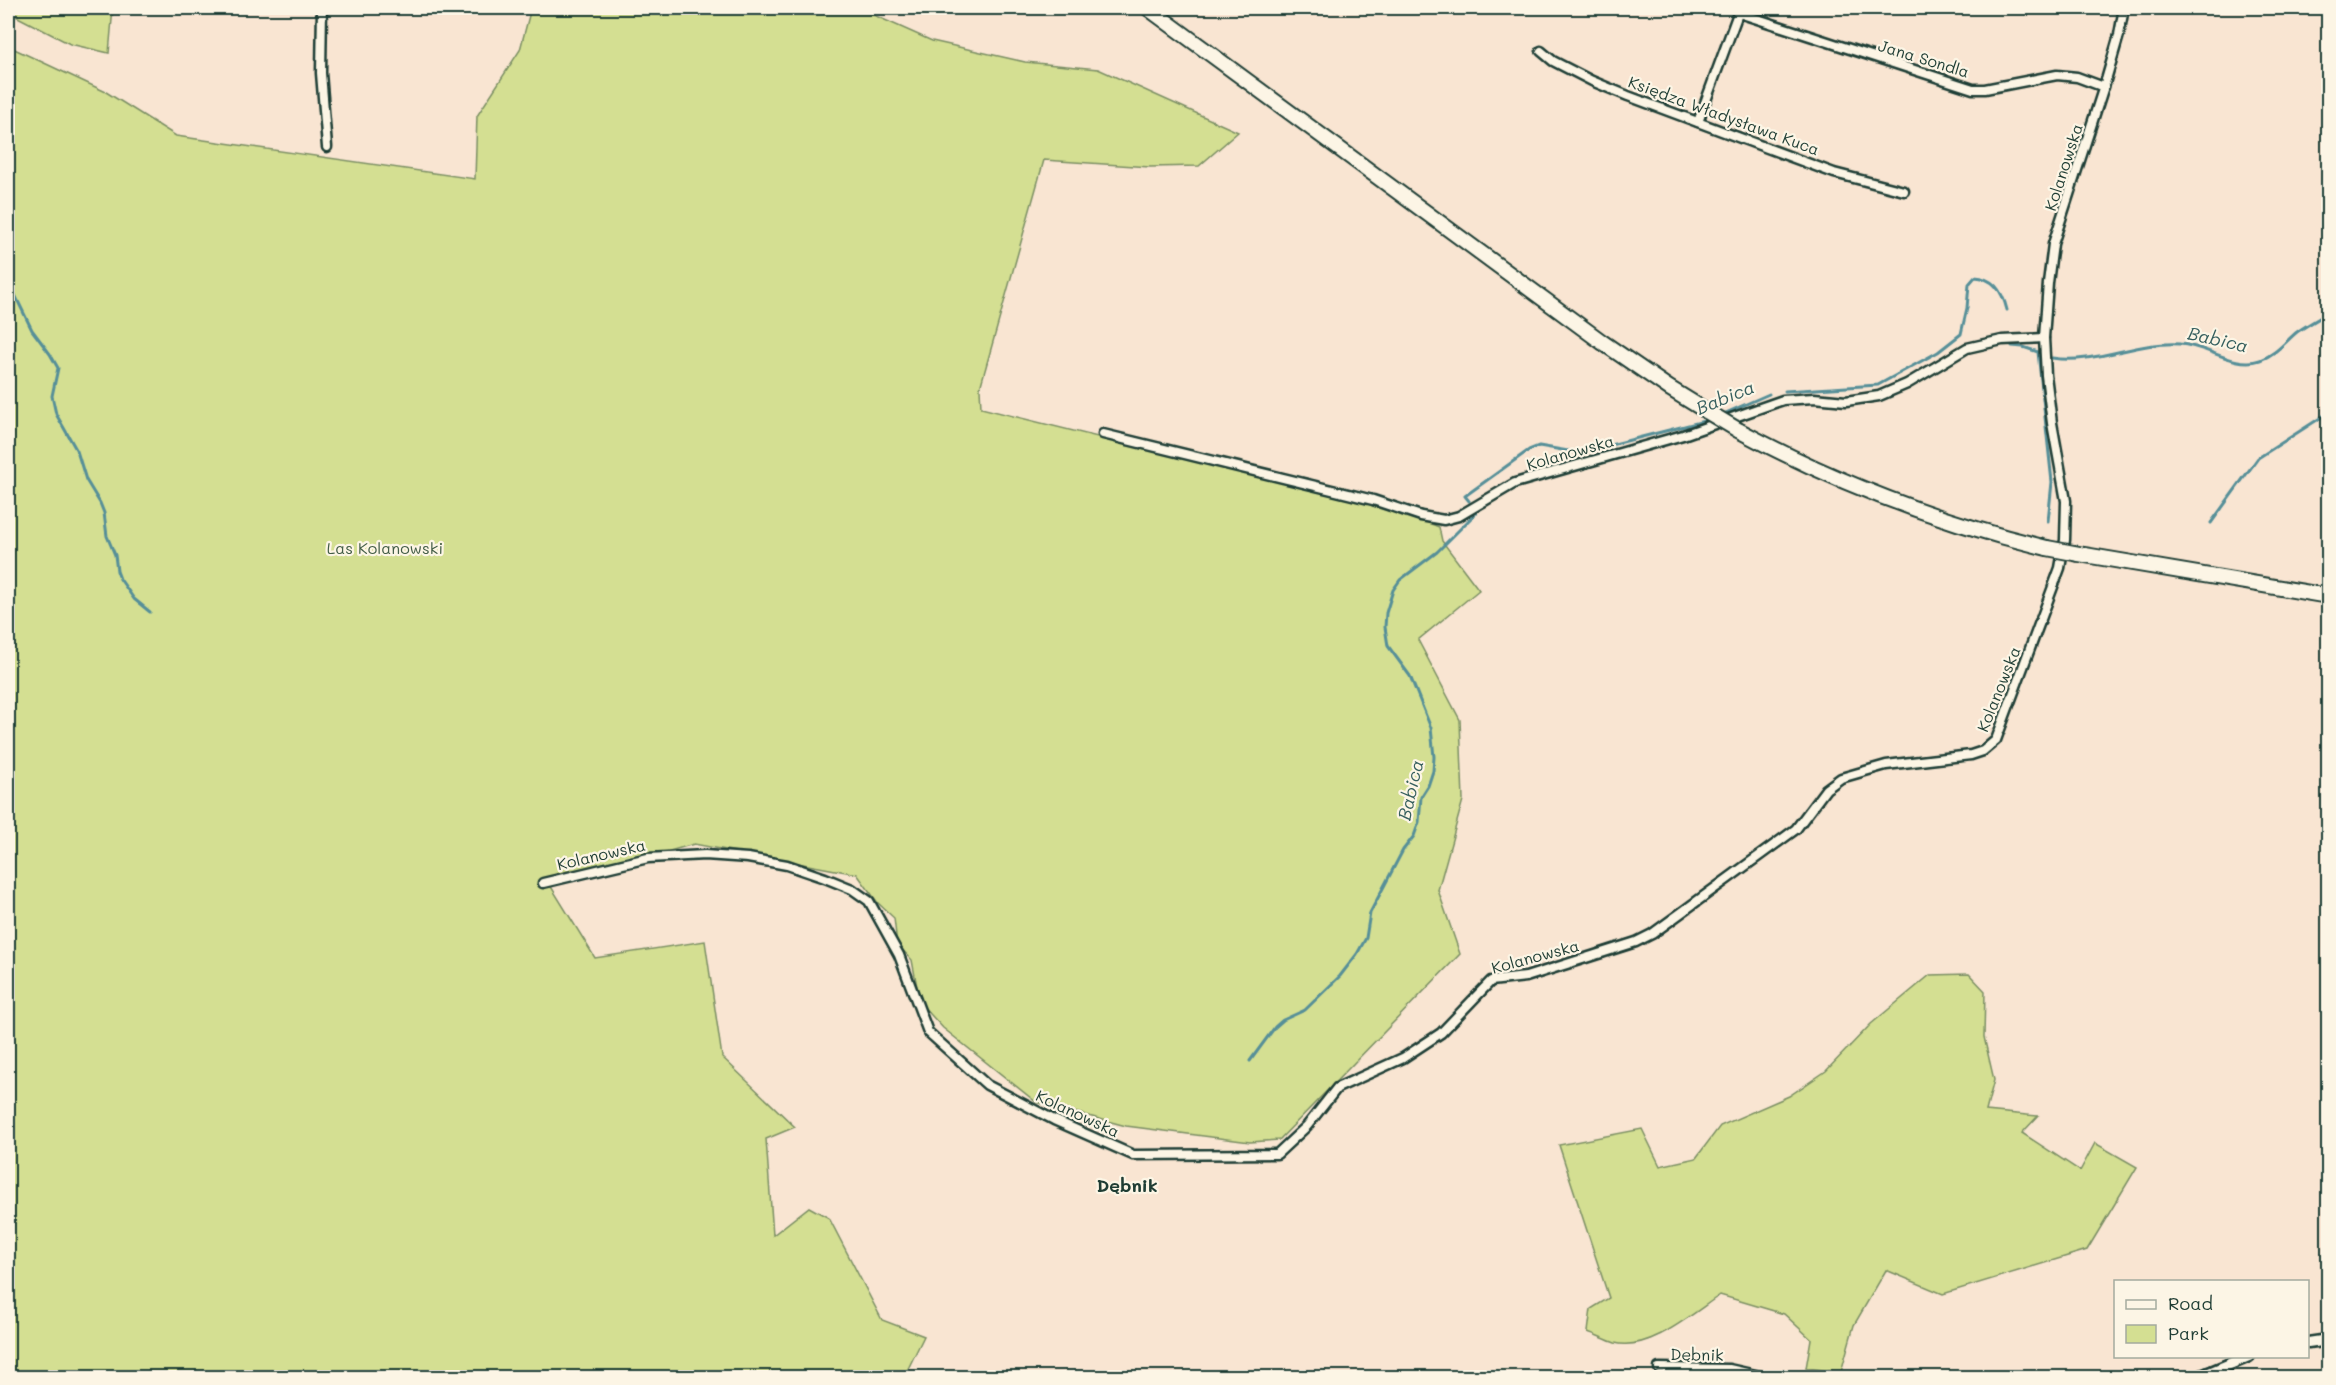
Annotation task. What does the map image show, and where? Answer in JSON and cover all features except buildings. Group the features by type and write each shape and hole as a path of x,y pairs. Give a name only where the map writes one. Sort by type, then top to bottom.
{"main road":[{"path":"1148,8 1602,342 1669,388 1780,453 1881,497 1959,525 2047,548 2328,596"}],"street":[{"path":"322,8 321,73 327,147"},
{"name":"Kolanowska","path":"543,883 648,858 705,855 748,858 787,866 825,878 852,889 869,901 899,955 928,1032 987,1085 1054,1120 1133,1155 1277,1154 1307,1126 1337,1088 1403,1058 1441,1033 1491,981 1526,977 1636,942 1652,934 1796,829 1826,789 1841,778 1886,765 1971,756 1983,751 1996,740 2060,568 2065,540 2066,501 2052,423 2044,338 2045,308 2053,244 2104,87 2124,8"},
{"path":"1698,122 1740,10"},
{"name":"Jana Sondla","path":"1740,10 1973,89 1985,89 2056,75 2077,77 2104,87"},
{"name":"Księdza Władysława Kuca","path":"1540,51 1553,61 1592,81 1698,122 1834,172 1904,191"},
{"name":"Kolanowska","path":"1103,434 1373,500 1431,519 1444,520 1459,516 1515,483 1683,435 1783,399 1814,398 1846,401 1879,396 1907,384 1967,348 2002,340 2044,338"},
{"path":"2309,1343 2328,1340"},
{"path":"2197,1377 2244,1358"},
{"name":"Dębnik","path":"1659,1368 1729,1369 1769,1377"}],"green space":[{"path":"8,8 113,8 109,53 70,44 8,12"},
{"name":"Las Kolanowski","path":"531,8 858,8 932,41 1025,62 1098,69 1238,132 1199,166 1150,167 1044,160 980,388 981,408 1400,512 1439,527 1442,541 1479,590 1418,640 1460,720 1463,800 1438,890 1460,954 1279,1140 1250,1142 1126,1126 1036,1102 943,1028 920,1003 912,960 897,944 894,918 878,903 857,874 694,844 550,885 595,958 705,941 722,1057 795,1127 766,1139 773,1235 809,1207 829,1218 882,1320 924,1336 904,1377 8,1377 8,46 106,92 176,136 475,179 477,116 520,50"},
{"path":"1969,974 1985,991 1984,1037 1994,1080 1986,1111 2038,1116 2022,1133 2080,1171 2095,1143 2137,1167 2087,1250 1943,1294 1886,1270 1854,1325 1841,1372 1806,1368 1811,1339 1784,1314 1720,1295 1670,1329 1642,1342 1615,1343 1588,1332 1591,1309 1609,1298 1559,1145 1642,1129 1660,1166 1696,1158 1720,1126 1789,1096 1826,1071 1871,1024 1930,975"}],"waterway":[{"name":"Babica","path":"1785,391 1878,385 1938,352 1961,334 1967,308 1969,284 1975,277 1987,280 1997,288 2007,310"},
{"path":"8,287 14,293 32,330 58,368 52,396 56,414 77,451 86,480 104,513 107,536 115,555 120,579 134,599 150,612"},
{"name":"Babica","path":"2052,358 2084,358 2148,346 2180,344 2190,345 2230,359 2250,362 2270,355 2297,332 2328,313"},
{"path":"2012,346 2038,352 2052,482 2048,521"},
{"name":"Babica","path":"1721,415 1769,394"},
{"path":"2211,523 2258,458 2328,413"},
{"name":"Babica","path":"1469,501 1465,496 1529,450 1539,446 1574,452 1591,450 1712,419"},
{"name":"Babica","path":"1250,1061 1275,1027 1283,1020 1305,1010 1340,976 1357,954 1366,938 1370,913 1403,850 1414,836 1419,822 1421,797 1433,771 1431,728 1410,676 1388,646 1385,627 1386,613 1393,590 1400,580 1437,552 1476,513"}],"district":[{"name":"Dębnik","path":"1127,1185"}]}
